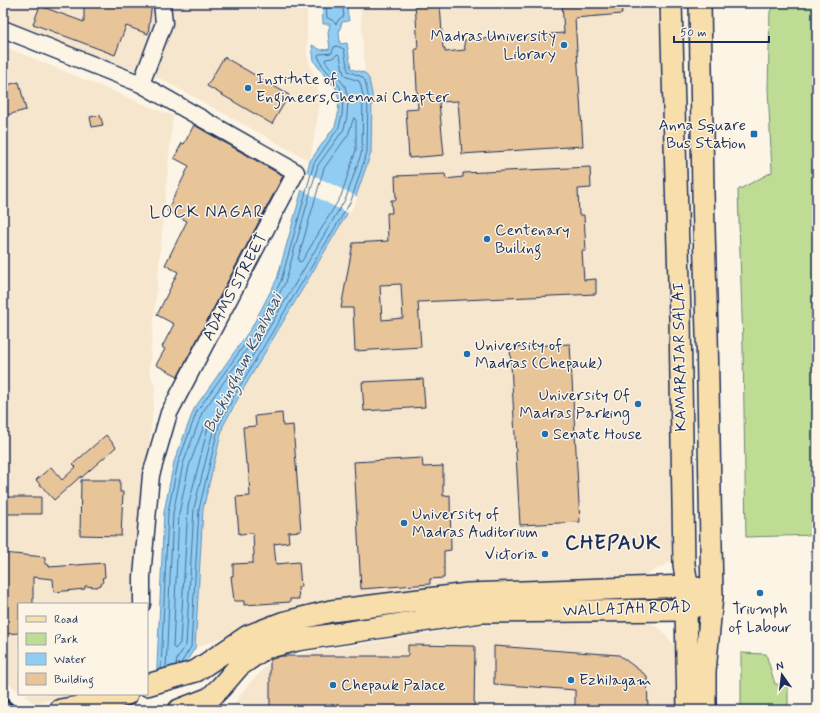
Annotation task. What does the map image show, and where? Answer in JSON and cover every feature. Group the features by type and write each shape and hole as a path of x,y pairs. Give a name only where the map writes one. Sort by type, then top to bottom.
{"main road":[{"name":"KAMARAJAR SALAI","path":"671,3 680,317 684,564 687,586 688,710"},
{"name":"KAMARAJAR SALAI","path":"700,3 712,596 705,672 705,710"},
{"name":"WALLAJAH ROAD","path":"148,685 196,671 248,636 282,623 331,611 468,594 687,586 705,590 712,596 707,602 686,610 481,612 297,640 265,648 239,666 222,687 210,698 195,706"},
{"path":"60,710 125,700"}],"street":[{"path":"140,84 164,23 162,3"},
{"name":"ADAMS STREET","path":"3,29 140,84 296,172 169,413 151,474 142,577 142,603"}],"shaded area":[{"name":"Institute of Engineers,Chennai Chapter","path":"3,3 307,3 307,55 321,98 310,161 159,78 3,24"},
{"name":"University of Madras (Chepauk)","path":"360,3 657,3 660,40 670,317 671,562 633,581 471,582 338,603 285,614 195,648 203,509 223,426 242,391 354,202 369,80 365,73"},
{"path":"3,46 173,116 149,370 155,387 135,603 18,603 18,690 3,679"},
{"path":"641,618 662,630 677,649 679,710 230,710 247,686 270,662 311,652 480,625"},
{"path":"23,695 75,695 34,703"}],"green space":[{"path":"778,3 817,3 817,535 746,537 743,347 738,190 772,172 768,88 770,11"},
{"path":"741,653 766,654 775,684 788,685 788,710 741,710"}],"water":[{"name":"Buckingham Kaalvaai","path":"322,3 346,3 349,21 342,22 339,32 340,44 347,43 351,69 365,73 369,79 372,94 371,153 354,202 242,391 223,426 203,509 195,648 155,710 164,512 174,462 194,409 252,327 277,279 310,161 335,126 338,115 339,100 336,88 314,61 312,45 321,50 330,49 328,33 330,24 323,24"}],"pier":[{"path":"305,171 358,197 349,214 300,189"},
{"path":"187,662 188,710 153,710 155,673"}],"building":[{"path":"84,3 152,3 148,34 126,26 115,55 33,24 40,6 84,22"},
{"path":"415,3 440,3 443,48 445,48 445,52 465,50 464,40 564,33 562,3 621,3 622,14 575,18 583,146 462,154 458,101 439,102 444,155 409,158 406,110 418,109 415,49 418,49"},
{"path":"224,57 289,95 272,124 207,86"},
{"path":"19,82 26,110 3,116 3,86"},
{"path":"100,115 103,125 92,127 90,117"},
{"path":"194,125 283,176 178,376 156,365 165,349 162,347 174,324 157,315 178,272 165,265 187,221 167,211 189,166 174,158 182,143 184,144"},
{"name":"Centenary Builing","path":"590,167 591,188 578,189 579,215 584,215 586,251 582,251 584,280 596,279 596,294 418,302 421,347 355,351 353,308 341,308 353,243 388,241 387,213 392,213 391,200 396,200 395,176 445,174 446,179 463,177 463,173","holes":["401,284 403,318 382,320 380,285"]},
{"name":"Senate House","path":"570,344 580,522 520,525 510,347"},
{"path":"423,379 425,407 364,411 362,382"},
{"path":"282,413 283,426 293,425 301,531 288,532 289,542 274,544 276,564 299,562 301,587 298,587 299,599 290,599 290,602 244,605 244,601 234,601 231,576 233,576 233,564 253,563 254,555 253,533 239,534 236,497 250,496 248,464 246,464 243,427 256,426 255,416"},
{"path":"106,435 116,447 54,500 36,480 51,467 62,480 76,467 73,464"},
{"name":"University of Madras Auditorium","path":"422,458 423,467 443,466 443,496 450,495 451,550 444,551 444,578 430,579 430,584 361,589 354,462"},
{"path":"81,480 120,480 120,492 123,492 121,536 80,535"},
{"path":"3,497 41,497 41,514 3,514"},
{"path":"3,553 45,557 45,564 49,565 49,567 104,563 105,577 102,578 103,581 101,585 96,587 85,586 85,589 54,592 53,579 33,577 33,603 18,603 18,633 3,634"},
{"path":"408,645 475,646 474,710 270,710 270,660 281,656 408,656"},
{"name":"Ezhilagam","path":"494,646 619,655 647,676 648,710 575,710 575,690 494,684"}],"railway":[{"path":"3,697 18,710"}],"place":[{"name":"Madras University Library","path":"564,45"},
{"name":"Institute of Engineers,Chennai Chapter","path":"248,88"},
{"name":"Anna Square Bus Station","path":"754,134"},
{"name":"Centenary Builing","path":"487,239"},
{"name":"University of Madras (Chepauk)","path":"467,354"},
{"name":"University Of Madras Parking","path":"638,404"},
{"name":"Senate House","path":"545,434"},
{"name":"University of Madras Auditorium","path":"404,523"},
{"name":"Victoria","path":"545,554"},
{"name":"Triumph of Labour","path":"760,593"},
{"name":"Ezhilagam","path":"571,680"},
{"name":"Chepauk Palace","path":"333,685"}],"district":[{"name":"LOCK NAGAR","path":"207,212"},
{"name":"CHEPAUK","path":"613,543"}]}
